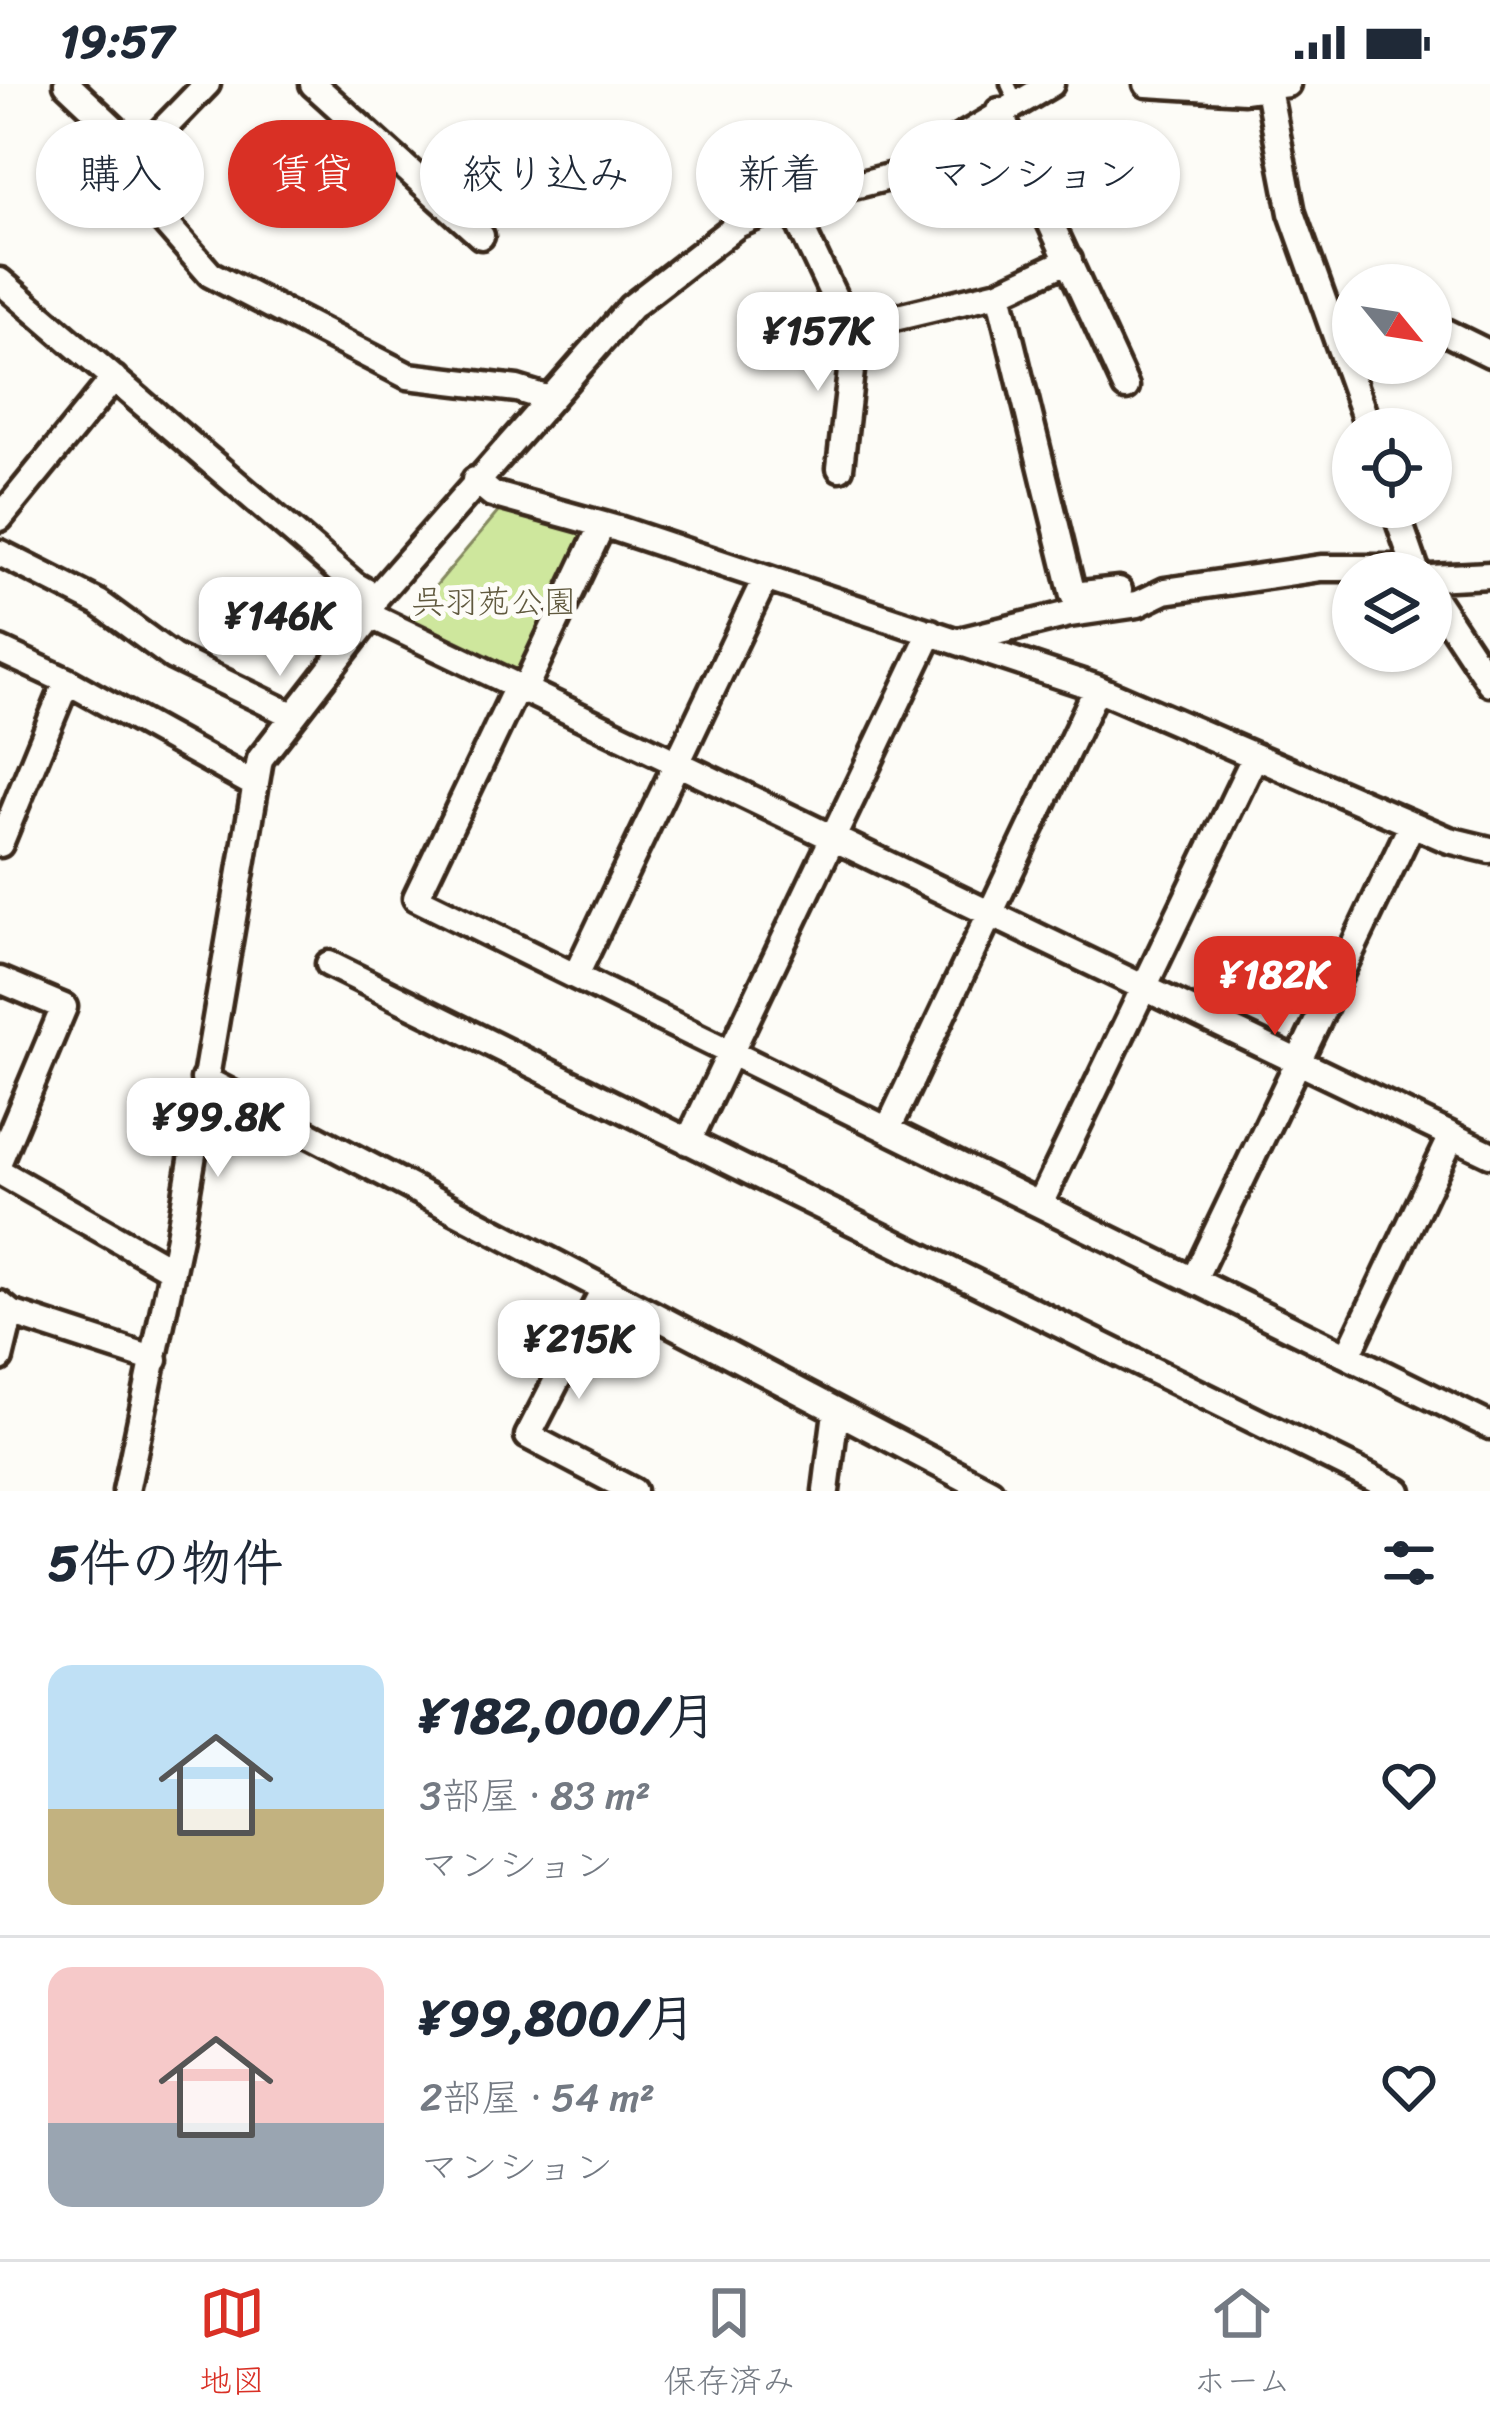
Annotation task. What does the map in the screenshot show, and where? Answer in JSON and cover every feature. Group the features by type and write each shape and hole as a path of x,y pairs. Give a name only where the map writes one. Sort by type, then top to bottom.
{"street":[{"path":"67,84 105,120"},
{"path":"172,120 207,84"},
{"path":"313,84 482,236"},
{"path":"864,183 897,175 1008,98 1051,84"},
{"path":"1147,84 1274,85 1292,213 1362,408"},
{"path":"1008,98 1070,260 1126,387"},
{"path":"170,228 210,274 408,376 518,389 547,398"},
{"path":"126,1491 172,1270 260,759 373,606 547,398 631,307 732,228"},
{"path":"801,228 836,301 856,327 840,468"},
{"path":"856,327 999,293 1070,260"},
{"path":"1,284 355,585 373,606 519,690 1490,1154"},
{"path":"999,293 1072,595 1138,587 1165,591 1332,569"},
{"path":"1327,307 1332,307"},
{"path":"1452,335 1490,354"},
{"path":"0,518 113,378"},
{"path":"475,480 492,494 602,525 1097,688 1412,824 1490,850"},
{"path":"602,525 416,898 1490,1426"},
{"path":"0,553 99,603 173,657 290,714"},
{"path":"1452,573 1490,575"},
{"path":"576,975 765,579"},
{"path":"959,641 1069,614 1138,604 1165,591"},
{"path":"1452,626 1490,683"},
{"path":"688,1142 931,632"},
{"path":"0,650 67,681 255,785"},
{"path":"0,844 67,681"},
{"path":"888,1129 1097,688"},
{"path":"1040,1204 1255,756"},
{"path":"1194,1279 1412,824"},
{"path":"329,964 1398,1491"},
{"path":"0,980 64,1007 0,1159"},
{"path":"204,1079 990,1491"},
{"path":"1348,1355 1452,1136"},
{"path":"0,1172 172,1270"},
{"path":"604,1288 528,1436 633,1491"},
{"path":"0,1358 6,1308 155,1360"},
{"path":"826,1491 836,1412"}],"green space":[{"name":"呉羽苑公園","path":"504,505 584,527 586,534 523,666 509,672 407,620"}]}
